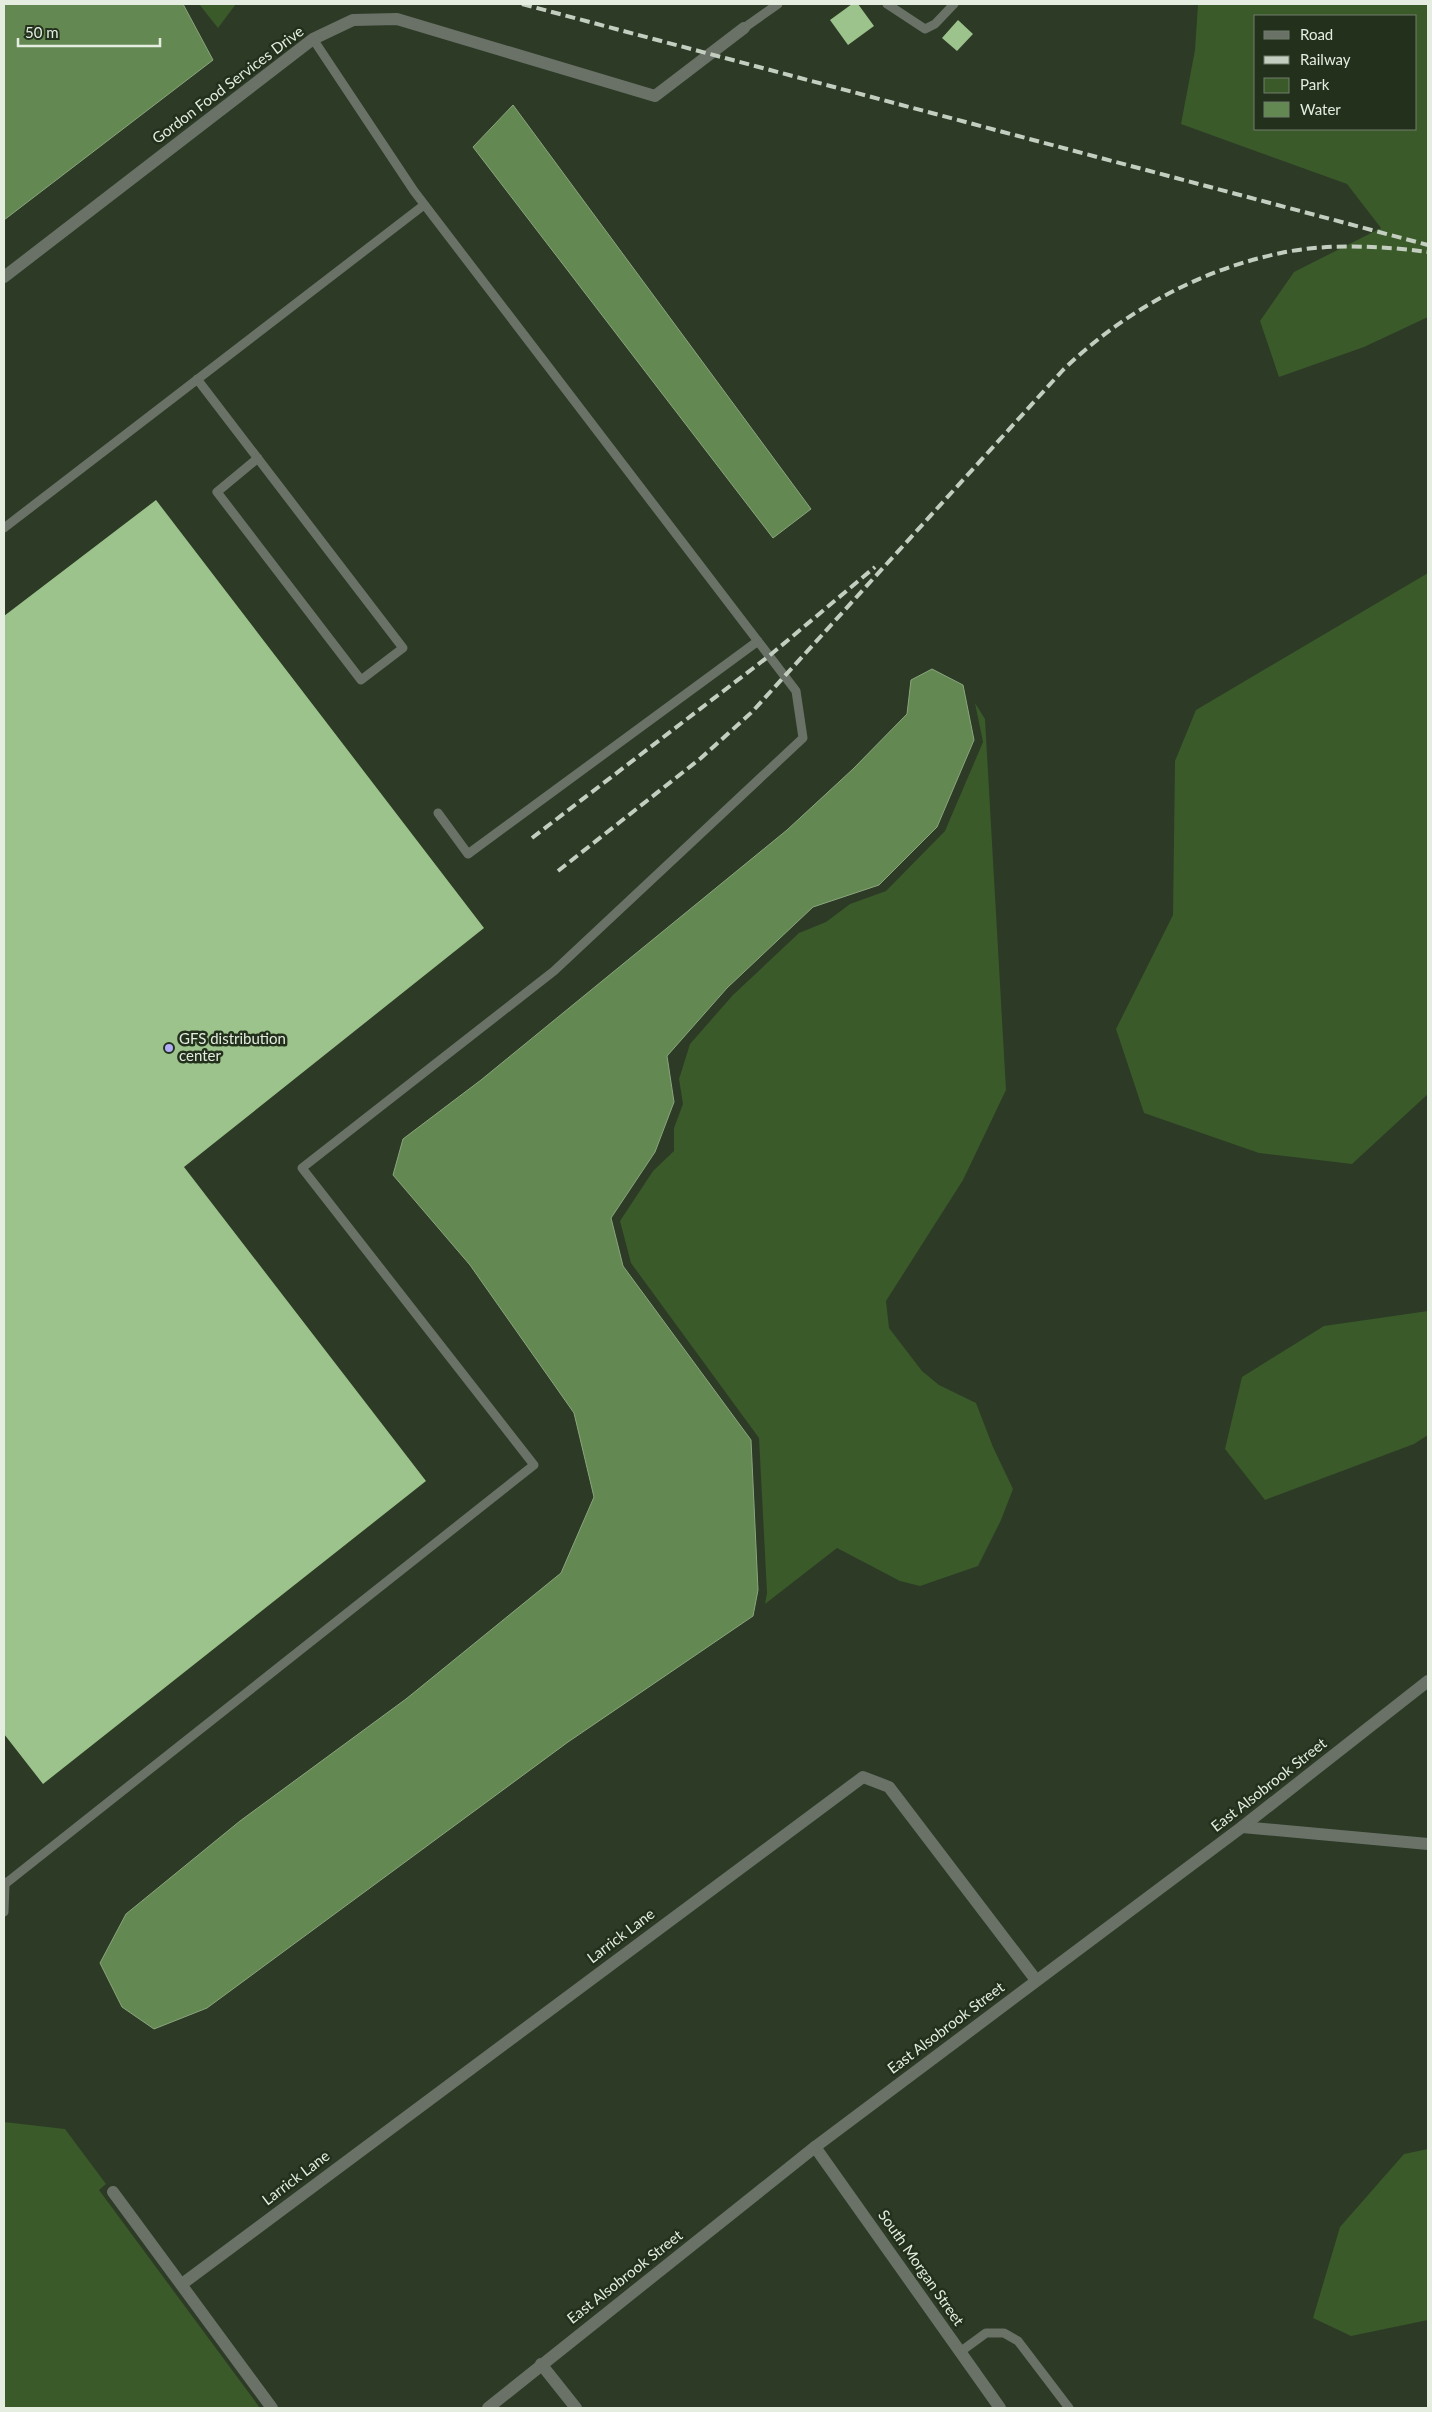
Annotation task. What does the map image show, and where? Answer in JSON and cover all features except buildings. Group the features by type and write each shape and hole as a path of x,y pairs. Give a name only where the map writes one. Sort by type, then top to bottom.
{"street":[{"name":"Gordon Food Services Drive","path":"4,277 313,39 353,20 397,18 655,96 744,28"},
{"name":"East Alsobrook Street","path":"488,2408 815,2147 1242,1827 1428,1681"},
{"name":"Larrick Lane","path":"182,2284 862,1777 889,1786 1036,1980"},
{"path":"1242,1827 1428,1844"},
{"name":"South Morgan Street","path":"815,2147 1000,2408"},
{"path":"113,2192 272,2408"},
{"path":"542,2364 576,2408"}],"lane":[{"path":"744,28 778,4"},
{"path":"887,4 925,29 936,24 954,4"},
{"path":"4,1912 4,1883 534,1465 302,1168 554,972 803,738 796,691 424,205 313,39"},
{"path":"4,528 424,205"},
{"path":"197,379 258,458 403,648 361,680 217,492 258,458"},
{"path":"438,813 468,854 758,640"},
{"path":"960,2352 986,2334 1004,2333 1018,2341 1069,2408"}],"green space":[{"path":"199,4 236,4 218,28"},
{"path":"1198,4 1428,4 1428,317 1364,347 1279,377 1260,321 1294,272 1381,228 1347,184 1181,124 1195,50"},
{"path":"1428,573 1428,1094 1352,1164 1259,1153 1144,1113 1116,1029 1173,915 1175,761 1196,710"},
{"path":"975,703 985,719 1006,1090 963,1180 886,1301 889,1328 922,1371 939,1385 976,1403 993,1447 1013,1489 1001,1520 978,1566 920,1586 900,1581 837,1548 765,1604 767,1593 759,1438 631,1263 620,1221 653,1171 674,1151 674,1128 683,1104 679,1079 690,1044 733,995 799,933 826,922 850,904 886,891 945,831 983,742"},
{"path":"1428,1311 1428,1435 1414,1444 1265,1500 1225,1449 1242,1377 1324,1326"},
{"path":"4,2122 65,2129 106,2184 99,2190 260,2408 4,2408"},
{"path":"1428,2149 1428,2320 1351,2336 1313,2318 1340,2227 1404,2154"}],"water":[{"path":"4,4 183,4 213,60 4,220"},
{"path":"513,105 811,509 773,538 473,147"},
{"path":"932,669 963,685 974,740 937,827 879,885 813,907 727,988 667,1056 674,1102 655,1152 611,1218 623,1266 751,1440 758,1590 753,1616 568,1742 207,2008 154,2029 122,2007 100,1963 126,1914 240,1821 406,1699 561,1573 594,1497 574,1413 470,1265 393,1175 403,1139 481,1080 787,830 853,769 907,714 911,680"}],"railway":[{"path":"522,4 1428,245"},
{"path":"558,871 701,758 752,712 1063,370 1111,330 1137,312 1192,282 1221,270 1281,253 1317,248 1354,246 1428,252"},
{"path":"532,838 769,656 875,567"}],"place":[{"name":"GFS distribution center","path":"169,1048"}]}
